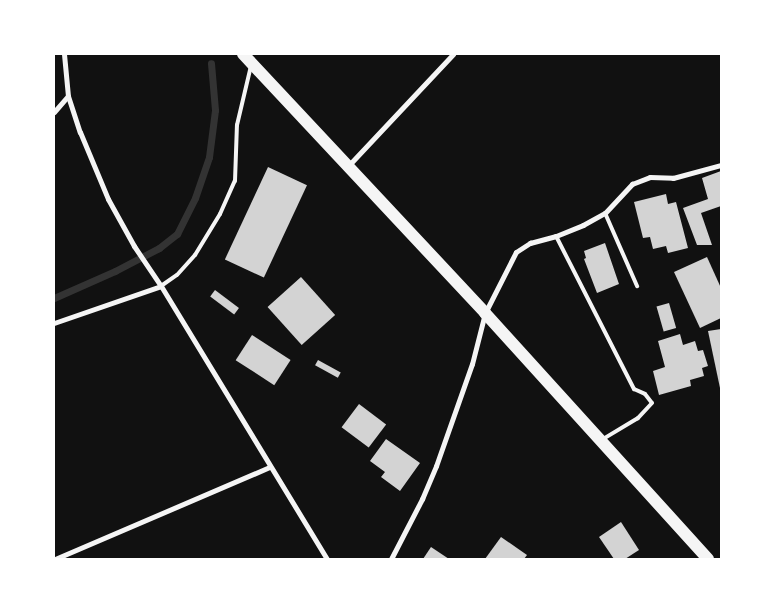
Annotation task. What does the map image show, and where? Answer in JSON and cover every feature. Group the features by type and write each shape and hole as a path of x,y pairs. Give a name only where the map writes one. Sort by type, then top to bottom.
{"main road":[{"path":"243,54 252,58 348,166 485,313 708,559"}],"street":[{"path":"64,54 68,96 80,132 108,199 134,246 326,559"},
{"path":"348,166 453,54"},
{"path":"54,112 68,96"},
{"path":"391,559 422,500 436,466 472,364 485,313 516,252 530,243 556,236 605,213 632,184 650,178 673,178 721,165"},
{"path":"54,322 160,286"},
{"path":"55,559 270,467"}],"lane":[{"path":"160,286 177,276 195,255 220,214 235,181 237,125 252,58"},
{"path":"605,213 637,286"},
{"path":"556,236 634,388 645,394 652,403 638,418 600,440"}],"building":[{"path":"268,167 307,185 264,278 225,259"},
{"path":"721,171 721,206 701,213 712,245 697,245 683,208 708,199 702,178"},
{"path":"666,194 668,204 676,202 688,248 668,253 666,246 653,249 650,237 643,238 634,202"},
{"path":"605,243 619,284 597,293 584,259 586,258 584,251"},
{"path":"707,257 721,288 721,318 700,328 674,272"},
{"path":"301,277 335,315 302,345 268,307"},
{"path":"215,290 239,308 234,314 210,296"},
{"path":"669,303 676,328 664,332 657,307"},
{"path":"721,329 721,388 720,388 708,331"},
{"path":"680,334 683,345 695,341 698,351 703,350 708,366 702,368 704,376 690,380 691,386 659,395 653,371 665,367 658,341"},
{"path":"252,335 291,360 274,385 236,360"},
{"path":"318,360 341,373 338,378 315,365"},
{"path":"359,404 386,424 369,448 342,427"},
{"path":"386,439 420,463 400,491 381,477 385,472 370,461"},
{"path":"621,522 639,550 625,559 614,559 599,537"},
{"path":"501,537 527,555 524,559 485,559"},
{"path":"431,547 449,559 423,559"}],"waterway":[{"path":"54,298 115,271 159,248 177,234 195,198 209,157 215,110 211,63"}]}
